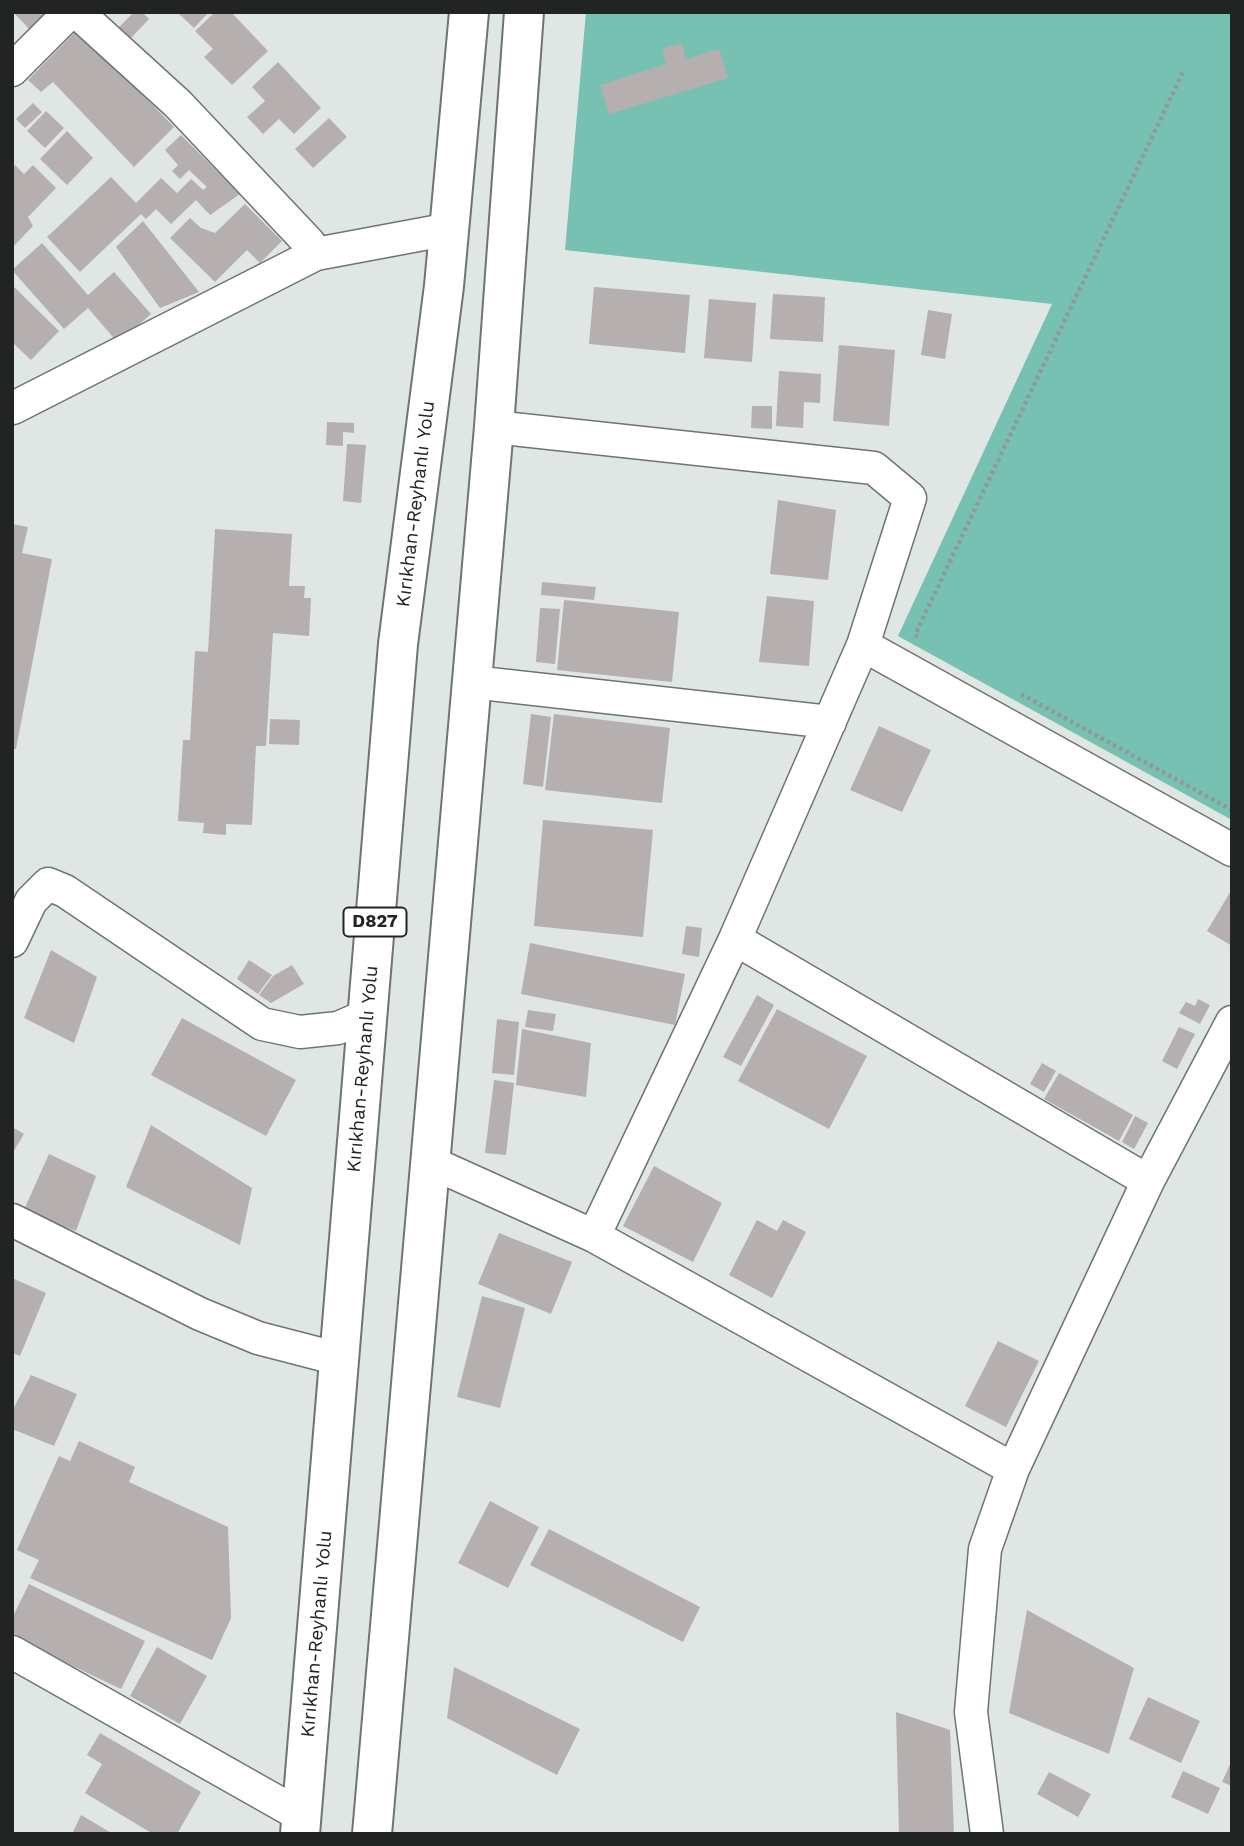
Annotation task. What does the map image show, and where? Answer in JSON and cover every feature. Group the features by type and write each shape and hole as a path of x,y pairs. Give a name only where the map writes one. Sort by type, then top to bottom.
{"highway":[{"name":"Kırıkhan-Reyhanlı Yolu","path":"301,1825 398,644 450,229 469,12"},
{"path":"372,1834 494,427 524,12"}],"street":[{"path":"12,70 70,12"},
{"path":"77,12 178,104 309,243 316,254"},
{"path":"12,408 316,254 450,229"},
{"path":"494,427 874,468 910,498 863,645 735,939 594,1236"},
{"path":"863,645 1232,850"},
{"path":"472,682 830,722"},
{"path":"12,940 32,901 48,884 65,891 262,1024 300,1032 338,1028 368,1015"},
{"path":"735,939 1148,1181"},
{"path":"988,1834 971,1712 985,1549 1013,1469 1148,1181 1232,1021"},
{"path":"430,1162 594,1236 1013,1469"},
{"path":"12,1220 200,1314 258,1338 339,1359"},
{"path":"12,1652 301,1825"}],"path":[{"path":"927,642 915,635 1183,72"},
{"path":"1010,688 1232,810"}],"green space":[{"path":"586,12 1232,12 1232,820 898,636 1052,304 565,250"}],"building":[{"path":"13,12 57,12 34,34"},
{"path":"134,12 142,12 149,19 131,38 119,27"},
{"path":"177,12 209,12 194,28"},
{"path":"215,12 231,12 268,51 232,85 204,57 213,49 195,31"},
{"path":"78,29 174,127 134,167 53,82 41,92 28,80"},
{"path":"682,43 686,59 719,49 728,78 609,114 600,85 666,64 662,49"},
{"path":"278,62 321,108 294,134 279,119 263,134 247,117 265,101 252,87"},
{"path":"33,103 42,112 25,128 16,119"},
{"path":"46,111 64,128 45,148 27,131"},
{"path":"329,118 347,137 313,168 295,149"},
{"path":"67,131 93,158 67,185 40,159"},
{"path":"181,135 240,194 210,215 196,200 171,224 156,209 146,219 141,214 80,272 47,237 111,177 136,203 161,178 177,193 191,179 203,190 207,187 189,170 180,179 172,171 178,165 165,150"},
{"path":"15,165 24,174 33,165 56,188 28,217 33,226 12,248 12,168"},
{"path":"245,204 282,241 260,263 247,250 215,282 170,238 190,218 201,228 215,233"},
{"path":"143,221 199,292 160,308 116,247"},
{"path":"42,243 88,295 114,272 151,314 118,343 88,308 64,329 12,270"},
{"path":"12,285 59,331 31,360 12,342"},
{"path":"594,287 690,295 685,353 589,344"},
{"path":"773,294 825,297 823,342 770,339"},
{"path":"709,299 756,303 752,362 704,358"},
{"path":"928,310 952,314 945,359 921,355"},
{"path":"839,345 895,350 889,426 833,421"},
{"path":"779,371 821,374 820,403 804,402 803,428 776,426"},
{"path":"752,406 772,406 772,429 751,428"},
{"path":"327,422 354,423 354,433 343,432 343,446 326,445"},
{"path":"347,444 366,445 361,503 343,501"},
{"path":"778,500 836,510 828,580 770,574"},
{"path":"12,524 28,527 22,553 52,559 16,749 12,749"},
{"path":"215,529 292,534 289,586 305,586 304,598 311,598 309,636 273,633 266,746 256,746 252,825 226,824 226,835 203,833 204,823 178,821 183,740 190,740 195,651 208,652"},
{"path":"542,582 596,587 594,600 541,595"},
{"path":"767,596 814,601 809,666 759,662"},
{"path":"564,600 679,612 672,682 557,670"},
{"path":"540,608 560,609 555,664 536,662"},
{"path":"531,714 551,717 543,787 523,784"},
{"path":"554,714 670,728 662,803 545,790"},
{"path":"270,719 300,720 299,745 269,744"},
{"path":"879,726 931,750 902,812 850,790"},
{"path":"543,820 653,830 643,937 534,926"},
{"path":"1232,889 1232,946 1207,931"},
{"path":"686,926 702,928 699,957 682,954"},
{"path":"530,943 685,974 675,1025 521,994"},
{"path":"51,950 97,977 74,1043 24,1018"},
{"path":"249,960 272,975 258,994 237,979"},
{"path":"292,965 304,984 271,1003 259,995 273,976"},
{"path":"757,995 774,1005 741,1066 723,1057"},
{"path":"1198,999 1210,1005 1200,1024 1179,1013 1186,1002 1195,1006"},
{"path":"777,1009 867,1056 829,1129 738,1081"},
{"path":"528,1010 556,1014 553,1031 525,1027"},
{"path":"182,1018 296,1080 266,1136 151,1075"},
{"path":"497,1019 519,1022 514,1075 492,1073"},
{"path":"1179,1027 1195,1034 1177,1069 1162,1061"},
{"path":"522,1029 591,1043 586,1097 516,1085"},
{"path":"1042,1063 1056,1071 1044,1092 1030,1084"},
{"path":"1059,1073 1133,1115 1119,1141 1044,1099"},
{"path":"494,1080 514,1083 506,1155 485,1153"},
{"path":"1135,1116 1148,1123 1134,1149 1122,1142"},
{"path":"151,1125 252,1188 240,1245 126,1187"},
{"path":"12,1127 24,1134 12,1154"},
{"path":"49,1154 96,1176 76,1231 23,1212"},
{"path":"654,1166 722,1203 693,1262 623,1226"},
{"path":"757,1220 777,1231 783,1220 806,1232 772,1298 729,1275"},
{"path":"499,1233 572,1262 551,1314 478,1284"},
{"path":"12,1278 46,1293 20,1356 12,1353"},
{"path":"482,1296 525,1308 500,1408 457,1397"},
{"path":"998,1341 1039,1361 1006,1427 965,1406"},
{"path":"31,1375 77,1394 54,1446 12,1429 12,1411"},
{"path":"79,1441 135,1467 129,1482 228,1527 231,1618 212,1660 30,1578 39,1560 17,1550 59,1456 70,1461"},
{"path":"490,1501 539,1527 508,1588 458,1563"},
{"path":"549,1529 700,1607 683,1642 530,1565"},
{"path":"29,1584 145,1641 121,1689 12,1637 12,1618"},
{"path":"1027,1610 1134,1668 1109,1754 1009,1713"},
{"path":"157,1647 207,1676 180,1724 130,1696"},
{"path":"454,1667 580,1729 557,1775 447,1718"},
{"path":"1148,1697 1200,1721 1181,1763 1129,1739"},
{"path":"896,1712 950,1730 954,1834 899,1834"},
{"path":"100,1733 201,1792 177,1834 153,1834 85,1793 102,1764 87,1755"},
{"path":"1232,1760 1232,1786 1222,1782"},
{"path":"1183,1771 1220,1788 1208,1814 1171,1797"},
{"path":"1049,1772 1091,1794 1078,1817 1037,1794"},
{"path":"81,1815 113,1834 72,1834"}]}
